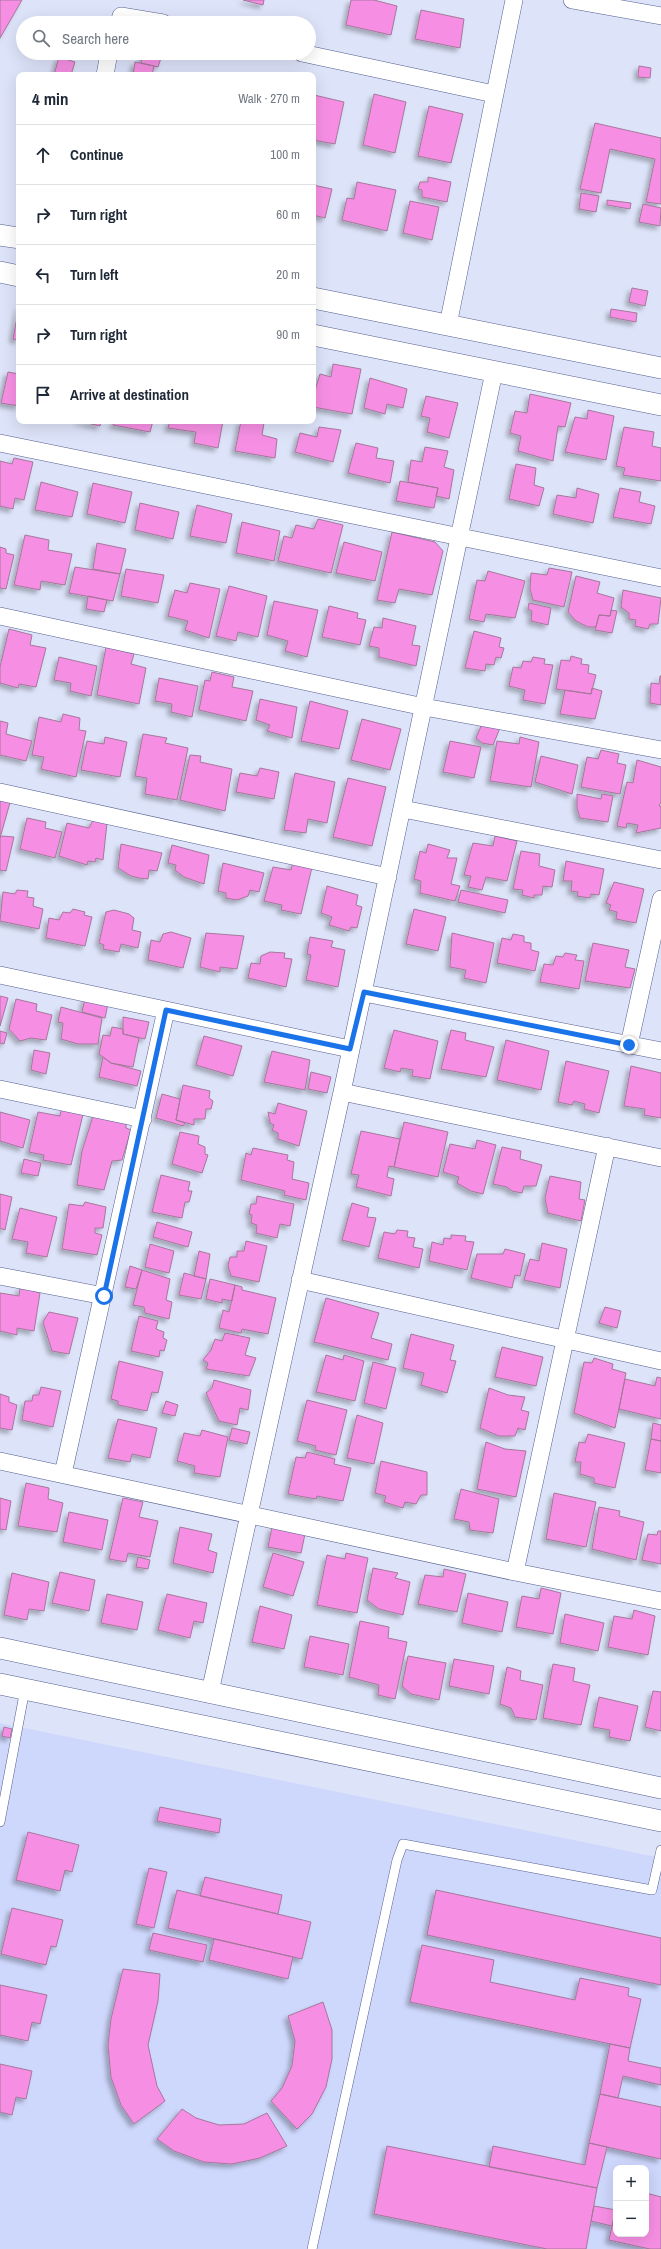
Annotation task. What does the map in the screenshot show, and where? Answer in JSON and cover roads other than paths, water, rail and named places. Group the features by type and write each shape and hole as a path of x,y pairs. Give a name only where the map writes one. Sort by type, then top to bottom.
{"street":[{"path":"448,325 514,0"},
{"path":"572,0 661,16"},
{"path":"121,13 134,16"},
{"path":"316,56 494,94"},
{"path":"106,72 108,60"},
{"path":"0,235 16,238"},
{"path":"0,272 16,275"},
{"path":"316,299 661,368"},
{"path":"316,337 661,405"},
{"path":"210,1692 342,1092 350,1049 364,992 461,537 494,372"},
{"path":"0,443 661,578"},
{"path":"0,616 424,707 661,750"},
{"path":"0,792 388,877"},
{"path":"403,808 661,860"},
{"path":"629,1045 661,899"},
{"path":"0,975 350,1049"},
{"path":"364,992 661,1051"},
{"path":"64,1474 166,1010"},
{"path":"0,1089 143,1119"},
{"path":"342,1092 661,1158"},
{"path":"515,1572 606,1146"},
{"path":"0,1276 104,1296"},
{"path":"300,1280 661,1361"},
{"path":"0,1461 515,1572 661,1601"},
{"path":"0,1648 661,1788"},
{"path":"0,1684 661,1821"}],"lane":[{"path":"0,1822 25,1689"},
{"path":"312,2249 396,1867 403,1844 652,1890 661,1850"}]}
